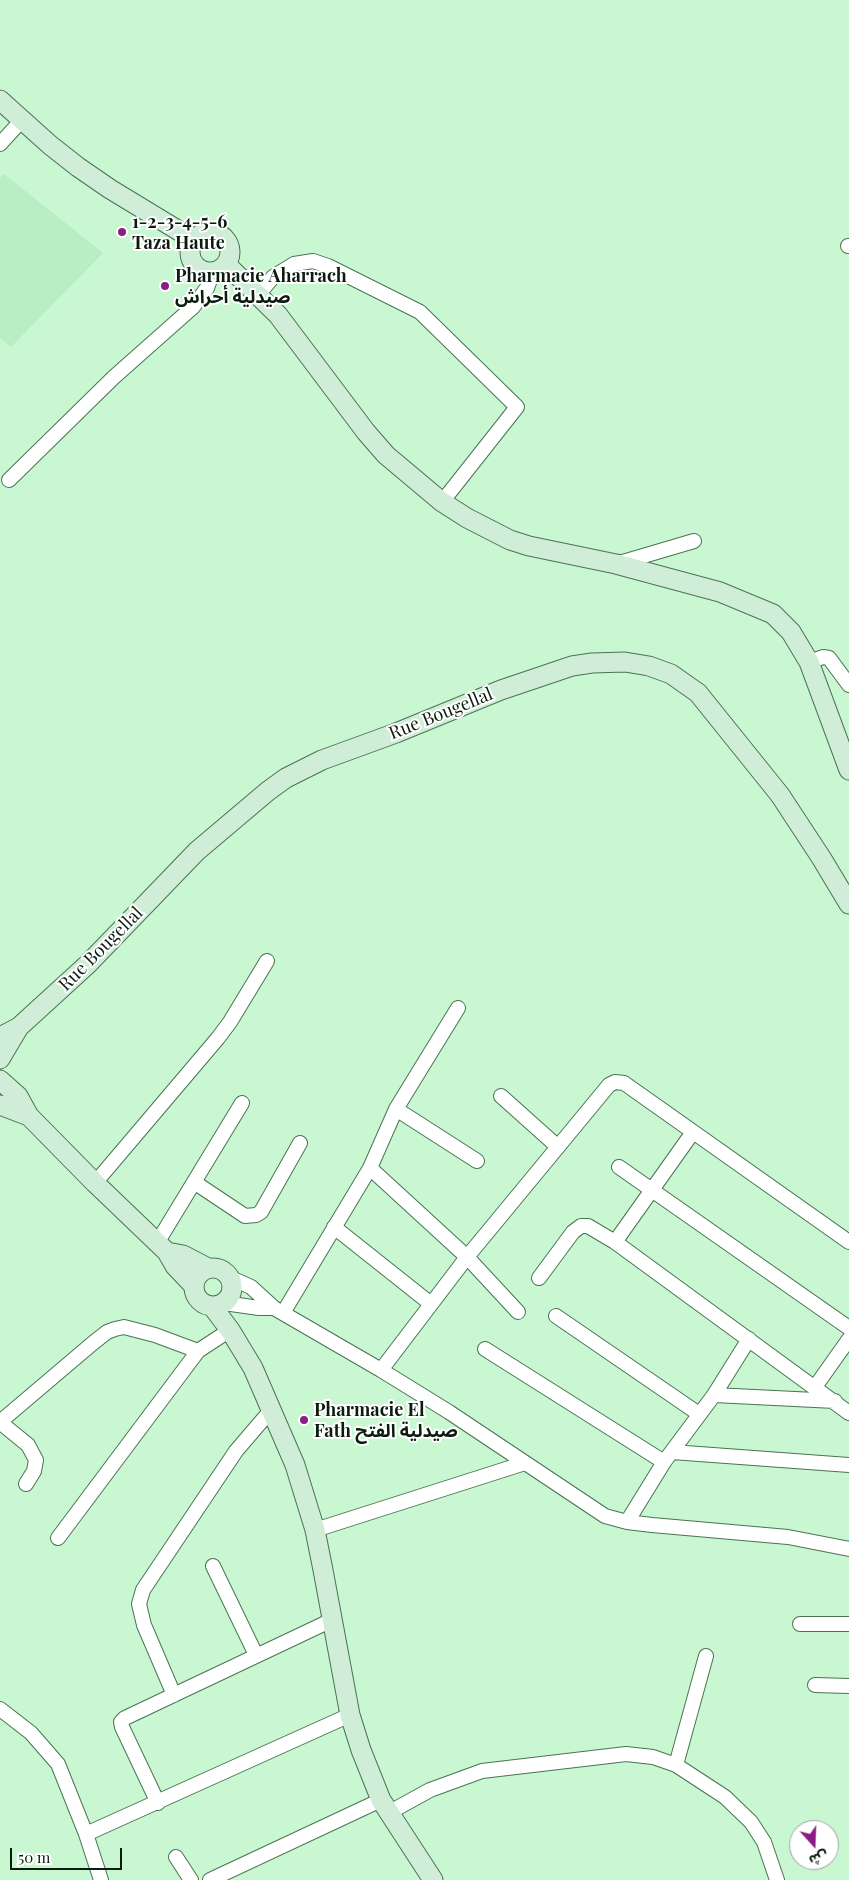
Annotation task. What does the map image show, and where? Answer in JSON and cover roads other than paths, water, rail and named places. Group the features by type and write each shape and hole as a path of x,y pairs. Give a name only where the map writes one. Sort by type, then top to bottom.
{"street":[{"path":"0,100 78,168 110,190 194,240"},
{"path":"0,144 22,120"},
{"path":"9,480 114,377 193,307 219,268 230,255 226,240 222,236 207,233 194,240 190,250 192,260 198,268 219,268 258,295 278,315 366,432 386,455 442,502 467,518 510,540 560,553 616,564 720,592 773,614 791,632 811,669 849,770"},
{"path":"258,295 273,277 294,264 313,261 328,266 420,312 517,407 442,502"},
{"path":"616,564 694,541"},
{"path":"811,669 823,657 829,658 849,685"},
{"name":"Rue Bougellal","path":"0,1037 19,1027 88,964 181,866 268,791 286,778 322,760 501,690 572,666 625,662 649,666 671,674 698,693 780,796 849,904"},
{"path":"95,1183 218,1038 230,1022 267,961"},
{"path":"278,1310 370,1168 396,1109 458,1008"},
{"name":"Rue Bougellal","path":"0,1058 19,1027"},
{"path":"0,1080 18,1096 29,1116 162,1248 175,1266 193,1285 196,1297 205,1305 278,1310"},
{"path":"381,1370 467,1257 609,1085 615,1082 624,1083 849,1242"},
{"path":"501,1096 558,1147"},
{"path":"162,1248 194,1182 242,1103"},
{"path":"0,1105 29,1116"},
{"path":"396,1109 477,1161"},
{"path":"615,1242 693,1132"},
{"path":"194,1182 245,1216 256,1216 261,1212 300,1143"},
{"path":"618,1167 849,1328"},
{"path":"370,1168 467,1257 518,1312"},
{"path":"334,1226 431,1304"},
{"path":"539,1278 573,1232 581,1226 588,1226 615,1242 849,1413"},
{"path":"162,1248 183,1255 208,1268 221,1269 231,1278 251,1287 278,1310 450,1412 605,1516 627,1522 788,1537 849,1549"},
{"path":"193,1285 201,1271 208,1268"},
{"path":"218,1305 232,1292 231,1278"},
{"path":"218,1305 230,1330 254,1368 295,1465 315,1530 350,1716 361,1750 386,1806 432,1880"},
{"path":"556,1316 698,1414"},
{"path":"26,1484 34,1471 36,1460 28,1445 0,1423 93,1343 115,1329 124,1327 198,1351"},
{"path":"58,1538 198,1351 230,1330"},
{"path":"627,1522 668,1457 698,1414 714,1395 749,1339"},
{"path":"815,1387 849,1339"},
{"path":"485,1349 668,1457 849,1466"},
{"path":"714,1395 835,1401"},
{"path":"174,1695 144,1624 139,1604 143,1590 236,1452 272,1409"},
{"path":"315,1530 525,1463"},
{"path":"213,1566 256,1655"},
{"path":"158,1803 121,1722 125,1718 332,1620"},
{"path":"800,1624 849,1624"},
{"path":"676,1765 706,1656"},
{"path":"816,1685 849,1686"},
{"path":"0,1709 31,1733 58,1764 86,1834 101,1880"},
{"path":"86,1834 350,1716"},
{"path":"210,1880 386,1806 482,1771 626,1754 653,1757 676,1765 725,1797 751,1822 764,1842 777,1880"},
{"path":"176,1857 191,1880"}],"place":[{"name":"1-2-3-4-5-6 Taza Haute","path":"122,232"},
{"name":"Pharmacie Aharrach صيدلية أحراش","path":"165,286"},
{"name":"Pharmacie El Fath صيدلية الفتح","path":"304,1420"}]}
